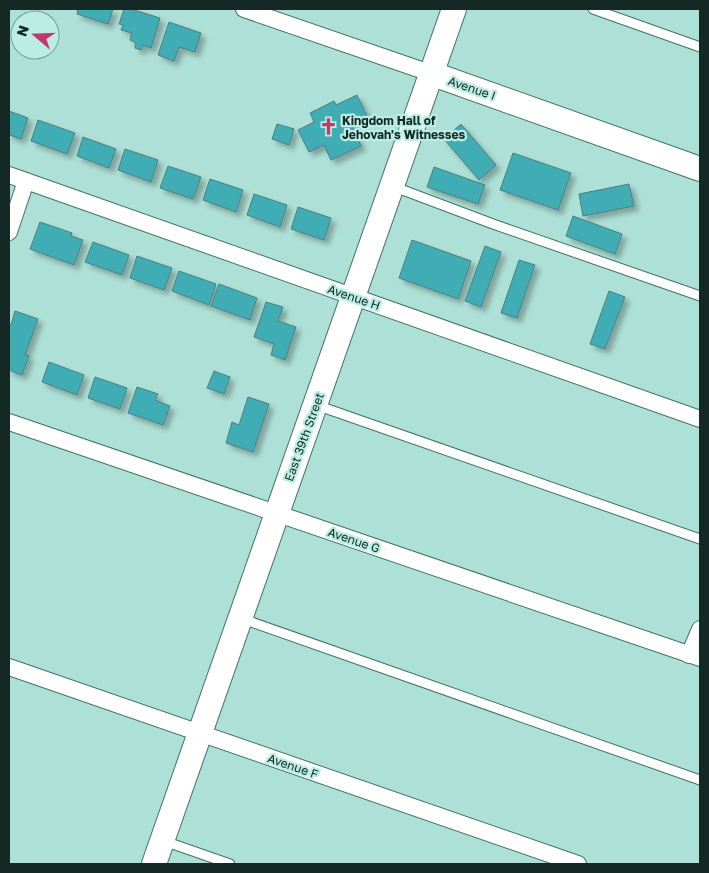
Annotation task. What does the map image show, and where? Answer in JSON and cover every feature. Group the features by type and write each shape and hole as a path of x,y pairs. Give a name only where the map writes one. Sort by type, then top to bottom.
{"main road":[{"name":"East 39th Street","path":"154,864 454,9"},
{"name":"Avenue I","path":"430,73 700,169"}],"street":[{"name":"Avenue I","path":"244,9 430,73"},
{"name":"Avenue H","path":"9,175 700,419"},
{"path":"9,232 26,181"},
{"name":"Avenue G","path":"9,422 695,657"},
{"path":"695,657 700,628"},
{"name":"Avenue F","path":"9,667 578,864"}],"lane":[{"path":"593,9 700,47"},
{"path":"392,186 493,224 700,296"},
{"path":"316,405 700,539"},
{"path":"240,618 700,780"},
{"path":"163,841 230,864"}],"building":[{"path":"78,9 113,9 108,24 77,14"},
{"path":"124,9 131,9 160,18 151,48 143,45 141,50 135,48 136,43 130,40 132,33 121,30 123,25 119,24"},
{"path":"169,22 201,33 195,52 179,47 174,61 158,55"},
{"name":"Kingdom Hall of Jehovah's Witnesses","path":"357,95 367,116 351,124 361,146 331,160 324,145 309,152 298,130 314,122 310,113 334,101 336,105"},
{"path":"9,111 28,118 21,139 9,135"},
{"path":"38,120 75,133 67,154 31,141"},
{"path":"277,124 294,129 289,145 272,139"},
{"path":"461,124 496,165 479,180 444,139"},
{"path":"83,137 116,149 109,168 77,156"},
{"path":"125,149 158,160 151,182 118,170"},
{"path":"513,153 571,173 558,210 500,190"},
{"path":"168,166 201,177 193,199 160,188"},
{"path":"434,167 485,185 478,204 427,187"},
{"path":"210,179 243,190 236,212 203,200"},
{"path":"629,184 634,206 583,216 579,194"},
{"path":"254,194 287,205 280,227 247,215"},
{"path":"298,207 331,218 324,240 291,229"},
{"path":"573,216 622,234 615,254 566,236"},
{"path":"40,222 72,233 71,236 83,240 74,265 30,249"},
{"path":"412,240 471,261 458,299 399,278"},
{"path":"93,242 129,255 122,275 85,262"},
{"path":"485,246 501,252 481,307 465,301"},
{"path":"137,256 172,268 164,290 130,278"},
{"path":"519,260 535,265 517,318 501,313"},
{"path":"179,271 216,284 209,305 172,291"},
{"path":"219,284 257,298 250,320 211,306"},
{"path":"609,291 625,297 605,349 590,344"},
{"path":"266,302 283,307 278,321 296,327 285,360 271,355 274,344 254,337"},
{"path":"15,311 38,319 25,355 29,356 22,375 9,370 9,324 11,325"},
{"path":"49,362 84,375 77,395 42,382"},
{"path":"214,371 230,377 224,394 207,388"},
{"path":"95,377 127,388 120,409 88,398"},
{"path":"137,387 158,394 155,400 170,406 163,425 128,413"},
{"path":"248,397 269,404 253,452 226,443 232,422 239,425"}],"place":[{"name":"Kingdom Hall of Jehovah's Witnesses","path":"328,127"}]}
